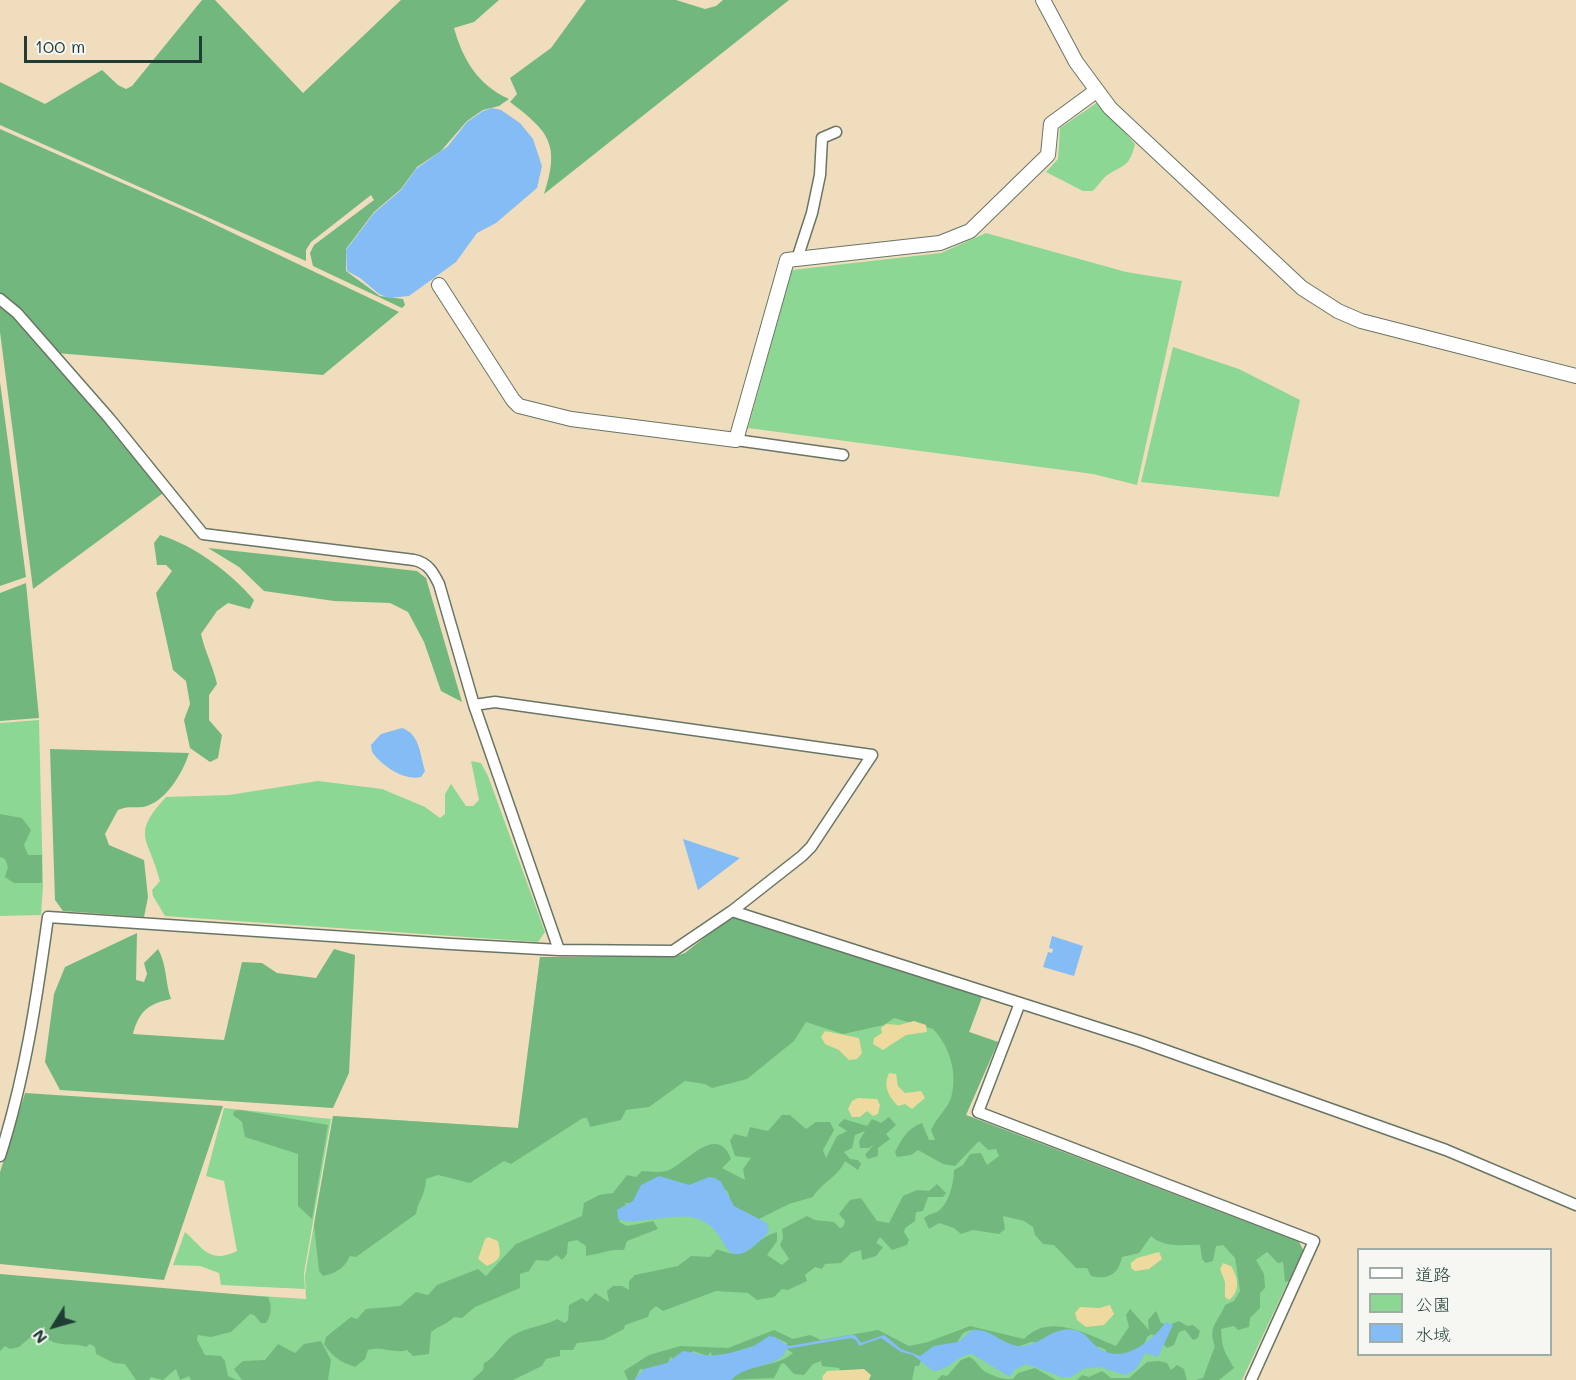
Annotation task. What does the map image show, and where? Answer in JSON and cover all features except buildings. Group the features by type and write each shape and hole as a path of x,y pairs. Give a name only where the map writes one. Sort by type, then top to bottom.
{"street":[{"path":"1043,0 1076,62 1096,91 1124,122 1302,288 1320,301 1361,321 1576,376"},
{"path":"736,440 787,260 939,243 970,231 1048,155 1051,124 1096,91"},
{"path":"797,259 812,213 819,176 822,138 836,132"},
{"path":"439,285 519,406 571,419 843,455"},
{"path":"0,299 17,313 109,418 202,534 424,562 439,584 474,705 559,950"},
{"path":"0,1155 24,1061 48,917 559,950 673,951 732,910 811,847 872,755 495,702 474,705"},
{"path":"732,910 1139,1041 1446,1150 1576,1205"},
{"path":"1020,1003 978,1112 1314,1241 1251,1380"}],"green space":[{"path":"202,0 215,0 303,93 401,0 499,0 474,22 454,28 462,51 473,70 480,79 509,99 499,106 483,110 467,121 441,151 417,167 401,189 374,212 346,249 346,271 380,296 403,299 405,305 402,308 313,266 310,253 314,245 374,200 371,195 311,242 306,250 306,261 0,125 0,82 45,104 102,70 118,85 126,89 132,86"},
{"path":"586,0 676,0 705,9 716,6 723,0 789,0 544,194 549,177 551,151 543,131 510,102 517,94 510,78 551,48"},
{"path":"1098,102 1135,144 1125,165 1106,176 1092,191 1083,191 1046,172 1058,159 1060,128"},
{"path":"0,129 197,216 399,312 323,375 56,353 0,295"},
{"path":"986,233 1126,272 1182,281 1137,485 1093,474 748,428 792,270 941,253"},
{"path":"0,305 13,314 166,491 33,589 0,332"},
{"path":"1173,347 1239,369 1300,400 1279,497 1141,482"},
{"path":"0,382 26,577 0,586"},
{"path":"160,535 186,546 211,561 254,600 250,609 228,603 217,611 201,634 217,684 209,695 209,720 222,735 218,758 210,762 190,748 184,720 190,704 186,681 173,670 156,593 172,571 166,565 157,565 154,543"},
{"path":"208,548 417,571 426,578 462,702 441,691 424,642 408,612 390,603 334,601 264,591 239,567"},
{"path":"26,583 39,718 0,721 0,593"},
{"path":"39,720 43,886 41,915 0,916 0,723"},
{"path":"50,749 189,753 178,778 159,800 143,807 118,810 105,834 109,845 144,860 148,897 144,917 63,911 55,900"},
{"path":"471,761 481,763 488,776 545,932 538,942 165,916 153,896 152,890 160,881 145,837 145,829 148,820 166,797 229,795 318,781 382,789 425,807 440,818 445,814 445,794 451,784 466,806 473,806 479,800"},
{"path":"0,814 22,818 31,830 24,845 28,855 42,855 42,883 14,883 5,877 8,867 5,859 0,857"},
{"path":"732,916 982,997 969,1032 998,1042 966,1115 1299,1242 1303,1250 1242,1380 0,1380 0,1275 62,1283 306,1299 305,1275 333,1116 518,1128 540,957 674,957 685,953"},
{"path":"732,916 982,997 969,1032 998,1042 966,1115 1299,1242 1303,1250 1289,1281 1285,1282 1283,1262 1278,1263 1267,1252 1256,1260 1264,1274 1265,1288 1260,1293 1260,1308 1250,1318 1249,1327 1238,1330 1234,1326 1221,1329 1224,1350 1234,1368 1219,1380 1196,1380 1203,1378 1215,1346 1212,1334 1215,1324 1225,1305 1234,1301 1240,1291 1235,1258 1223,1245 1216,1246 1213,1261 1206,1263 1202,1259 1200,1245 1162,1243 1151,1236 1139,1253 1122,1257 1115,1272 1111,1275 1097,1277 1091,1276 1087,1268 1076,1268 1054,1245 1043,1244 1035,1235 1033,1227 1024,1221 1003,1216 1005,1229 999,1234 973,1230 961,1234 954,1228 939,1223 929,1229 924,1218 937,1212 945,1204 952,1187 954,1170 963,1165 970,1154 981,1153 987,1165 999,1156 996,1149 988,1150 979,1141 955,1166 943,1164 918,1150 911,1155 897,1157 895,1152 900,1142 917,1125 922,1123 929,1140 935,1140 931,1130 951,1098 954,1079 948,1052 933,1029 894,1018 884,1025 843,1034 806,1022 794,1041 747,1079 712,1088 705,1084 685,1081 649,1107 626,1110 621,1120 590,1127 587,1118 583,1118 511,1164 504,1161 470,1183 438,1175 426,1179 416,1214 356,1257 350,1256 339,1270 323,1276 319,1271 314,1225 333,1116 518,1128 540,957 674,957 685,953"},
{"path":"137,933 136,980 144,982 147,974 144,963 158,949 163,961 171,999 150,1006 138,1020 133,1034 224,1040 242,962 262,963 277,973 316,978 334,949 355,955 349,1073 333,1108 60,1090 45,1062 54,994 65,967"},
{"path":"25,1093 223,1106 164,1280 0,1264 0,1172"},
{"path":"224,1108 331,1119 304,1273 305,1289 221,1285 219,1273 200,1266 173,1265 185,1232 208,1253 220,1256 237,1251 224,1181 206,1176"},
{"path":"240,1110 328,1125 312,1219 298,1206 298,1154 245,1137 242,1122 233,1115 234,1111"},
{"path":"782,1115 790,1115 806,1129 816,1122 830,1122 834,1130 823,1150 826,1158 837,1136 847,1131 838,1125 844,1119 867,1126 872,1119 881,1123 889,1117 896,1125 886,1134 890,1139 878,1148 878,1156 868,1159 865,1155 874,1144 869,1148 860,1148 859,1141 865,1131 855,1135 852,1148 844,1152 850,1159 858,1160 861,1164 858,1170 845,1161 813,1197 789,1204 757,1220 732,1206 728,1192 713,1180 636,1204 626,1203 619,1222 627,1226 653,1221 658,1229 627,1241 624,1250 586,1256 586,1246 577,1240 568,1242 567,1254 562,1260 557,1255 548,1261 536,1260 529,1271 520,1274 520,1288 475,1307 462,1318 454,1317 431,1332 429,1354 413,1356 407,1350 373,1349 368,1350 365,1359 355,1367 337,1358 324,1344 326,1337 351,1317 357,1319 366,1309 400,1306 416,1292 428,1295 437,1285 478,1269 486,1276 516,1244 582,1216 584,1203 599,1195 613,1193 627,1175 636,1177 642,1171 666,1171 700,1149 717,1144 725,1148 731,1159 722,1168 745,1180 743,1169 751,1158 735,1156 730,1141 734,1134 747,1137 750,1127 768,1131"},
{"path":"937,1184 946,1193 943,1197 928,1197 923,1211 916,1212 915,1221 905,1228 904,1232 909,1240 907,1245 892,1250 880,1237 876,1243 883,1247 876,1256 862,1260 861,1250 851,1253 841,1263 825,1264 822,1269 815,1267 805,1275 807,1281 788,1290 782,1289 774,1297 757,1300 748,1293 716,1291 663,1311 656,1306 650,1311 648,1317 625,1325 624,1329 603,1340 577,1343 573,1350 560,1350 560,1356 546,1359 542,1366 513,1380 472,1380 483,1370 484,1363 512,1336 557,1319 565,1323 568,1320 569,1305 582,1298 587,1302 595,1293 609,1302 607,1291 613,1286 622,1286 629,1290 629,1281 635,1275 678,1266 691,1256 710,1257 717,1249 738,1254 777,1232 777,1241 767,1255 782,1265 789,1259 780,1245 783,1238 782,1229 807,1216 815,1220 834,1222 840,1228 843,1227 845,1221 839,1214 850,1200 861,1198 877,1221 889,1223 903,1196 917,1190 929,1191"},
{"path":"0,1274 268,1297 271,1307 266,1323 261,1323 250,1314 231,1332 211,1337 198,1335 197,1340 205,1355 221,1356 225,1361 228,1376 237,1380 191,1380 189,1376 180,1380 176,1369 163,1380 151,1377 149,1380 136,1380 125,1364 114,1363 96,1354 95,1347 90,1344 86,1347 60,1344 42,1336 33,1335 19,1347 10,1349 5,1346 0,1351"},
{"path":"1130,1309 1149,1330 1148,1320 1156,1311 1161,1323 1169,1325 1179,1321 1187,1326 1193,1325 1200,1331 1198,1338 1193,1340 1185,1330 1179,1332 1174,1345 1167,1348 1152,1334 1136,1351 1104,1359 1106,1350 1100,1347 1031,1342 1015,1348 970,1330 963,1333 955,1346 915,1366 912,1380 868,1380 841,1374 839,1368 822,1366 821,1361 813,1364 804,1375 794,1374 784,1363 781,1364 774,1378 730,1380 745,1370 778,1361 793,1353 785,1348 787,1343 779,1339 747,1348 742,1358 712,1360 711,1352 708,1356 693,1351 682,1364 670,1357 668,1366 657,1367 656,1365 653,1372 640,1369 635,1380 628,1380 624,1371 649,1355 680,1346 728,1348 774,1330 793,1339 810,1335 821,1340 878,1330 909,1346 928,1342 970,1326 1024,1339 1034,1331 1056,1326 1081,1331 1116,1346 1129,1327 1126,1315"},
{"path":"321,1341 331,1360 328,1380 242,1380 234,1369 243,1361 265,1360 278,1344 295,1353 304,1344"},
{"path":"969,1357 984,1371 994,1376 1013,1379 1018,1373 1035,1368 1056,1380 937,1380 942,1375 947,1376 961,1360"},
{"path":"1147,1362 1167,1363 1171,1370 1177,1365 1184,1369 1187,1380 1077,1380 1082,1375 1089,1377 1102,1371 1111,1378 1129,1378"}],"sand":[{"path":"914,1021 926,1025 927,1032 906,1035 883,1050 873,1044 874,1038 882,1033 881,1028 886,1024 899,1025"},
{"path":"825,1031 859,1038 862,1053 857,1059 849,1060 839,1050 825,1044 821,1037"},
{"path":"889,1073 896,1074 898,1086 905,1093 921,1091 925,1098 912,1109 905,1104 898,1106 888,1091 886,1082"},
{"path":"858,1098 877,1099 880,1105 878,1114 873,1116 867,1111 860,1117 852,1117 848,1109 852,1101"},
{"path":"488,1237 498,1241 500,1254 498,1259 487,1266 478,1259 485,1239"},
{"path":"1159,1252 1162,1259 1149,1269 1135,1271 1131,1268 1131,1263 1137,1258"},
{"path":"1223,1263 1231,1266 1237,1279 1237,1288 1229,1300 1225,1297 1225,1282 1220,1269"},
{"path":"1110,1305 1114,1314 1104,1325 1086,1327 1077,1320 1075,1313 1080,1307 1099,1308"},
{"path":"864,1369 871,1375 869,1380 823,1380 822,1377 827,1371"}],"water":[{"path":"492,108 501,110 520,123 533,139 542,166 537,188 496,223 477,233 456,262 409,296 389,298 379,294 360,278 347,271 346,250 374,213 401,190 416,169 448,146 467,122"},
{"path":"402,728 416,740 425,771 421,777 401,775 381,762 372,752 371,745 381,734"},
{"path":"683,839 740,858 698,890"},
{"path":"1052,936 1083,946 1074,976 1043,967 1048,952 1052,953 1053,949 1049,948"},
{"path":"659,1176 689,1185 709,1177 715,1178 721,1182 734,1206 767,1223 769,1232 749,1250 735,1254 730,1252 711,1227 695,1218 675,1217 632,1221 618,1219 617,1210 633,1201 641,1185"},
{"path":"1166,1322 1173,1325 1158,1357 1145,1353 1137,1368 1126,1375 1099,1367 1083,1369 1071,1377 1062,1377 1026,1364 1014,1370 1010,1377 972,1354 933,1371 913,1355 901,1352 881,1338 859,1346 856,1340 851,1338 786,1349 784,1355 779,1359 746,1371 731,1380 634,1380 644,1369 667,1363 683,1351 710,1356 730,1353 754,1346 769,1336 789,1346 851,1335 855,1335 861,1343 884,1335 901,1349 920,1356 934,1346 958,1342 972,1330 985,1331 1009,1344 1023,1346 1068,1329 1082,1332 1096,1346 1115,1354 1125,1353 1144,1344"}]}
